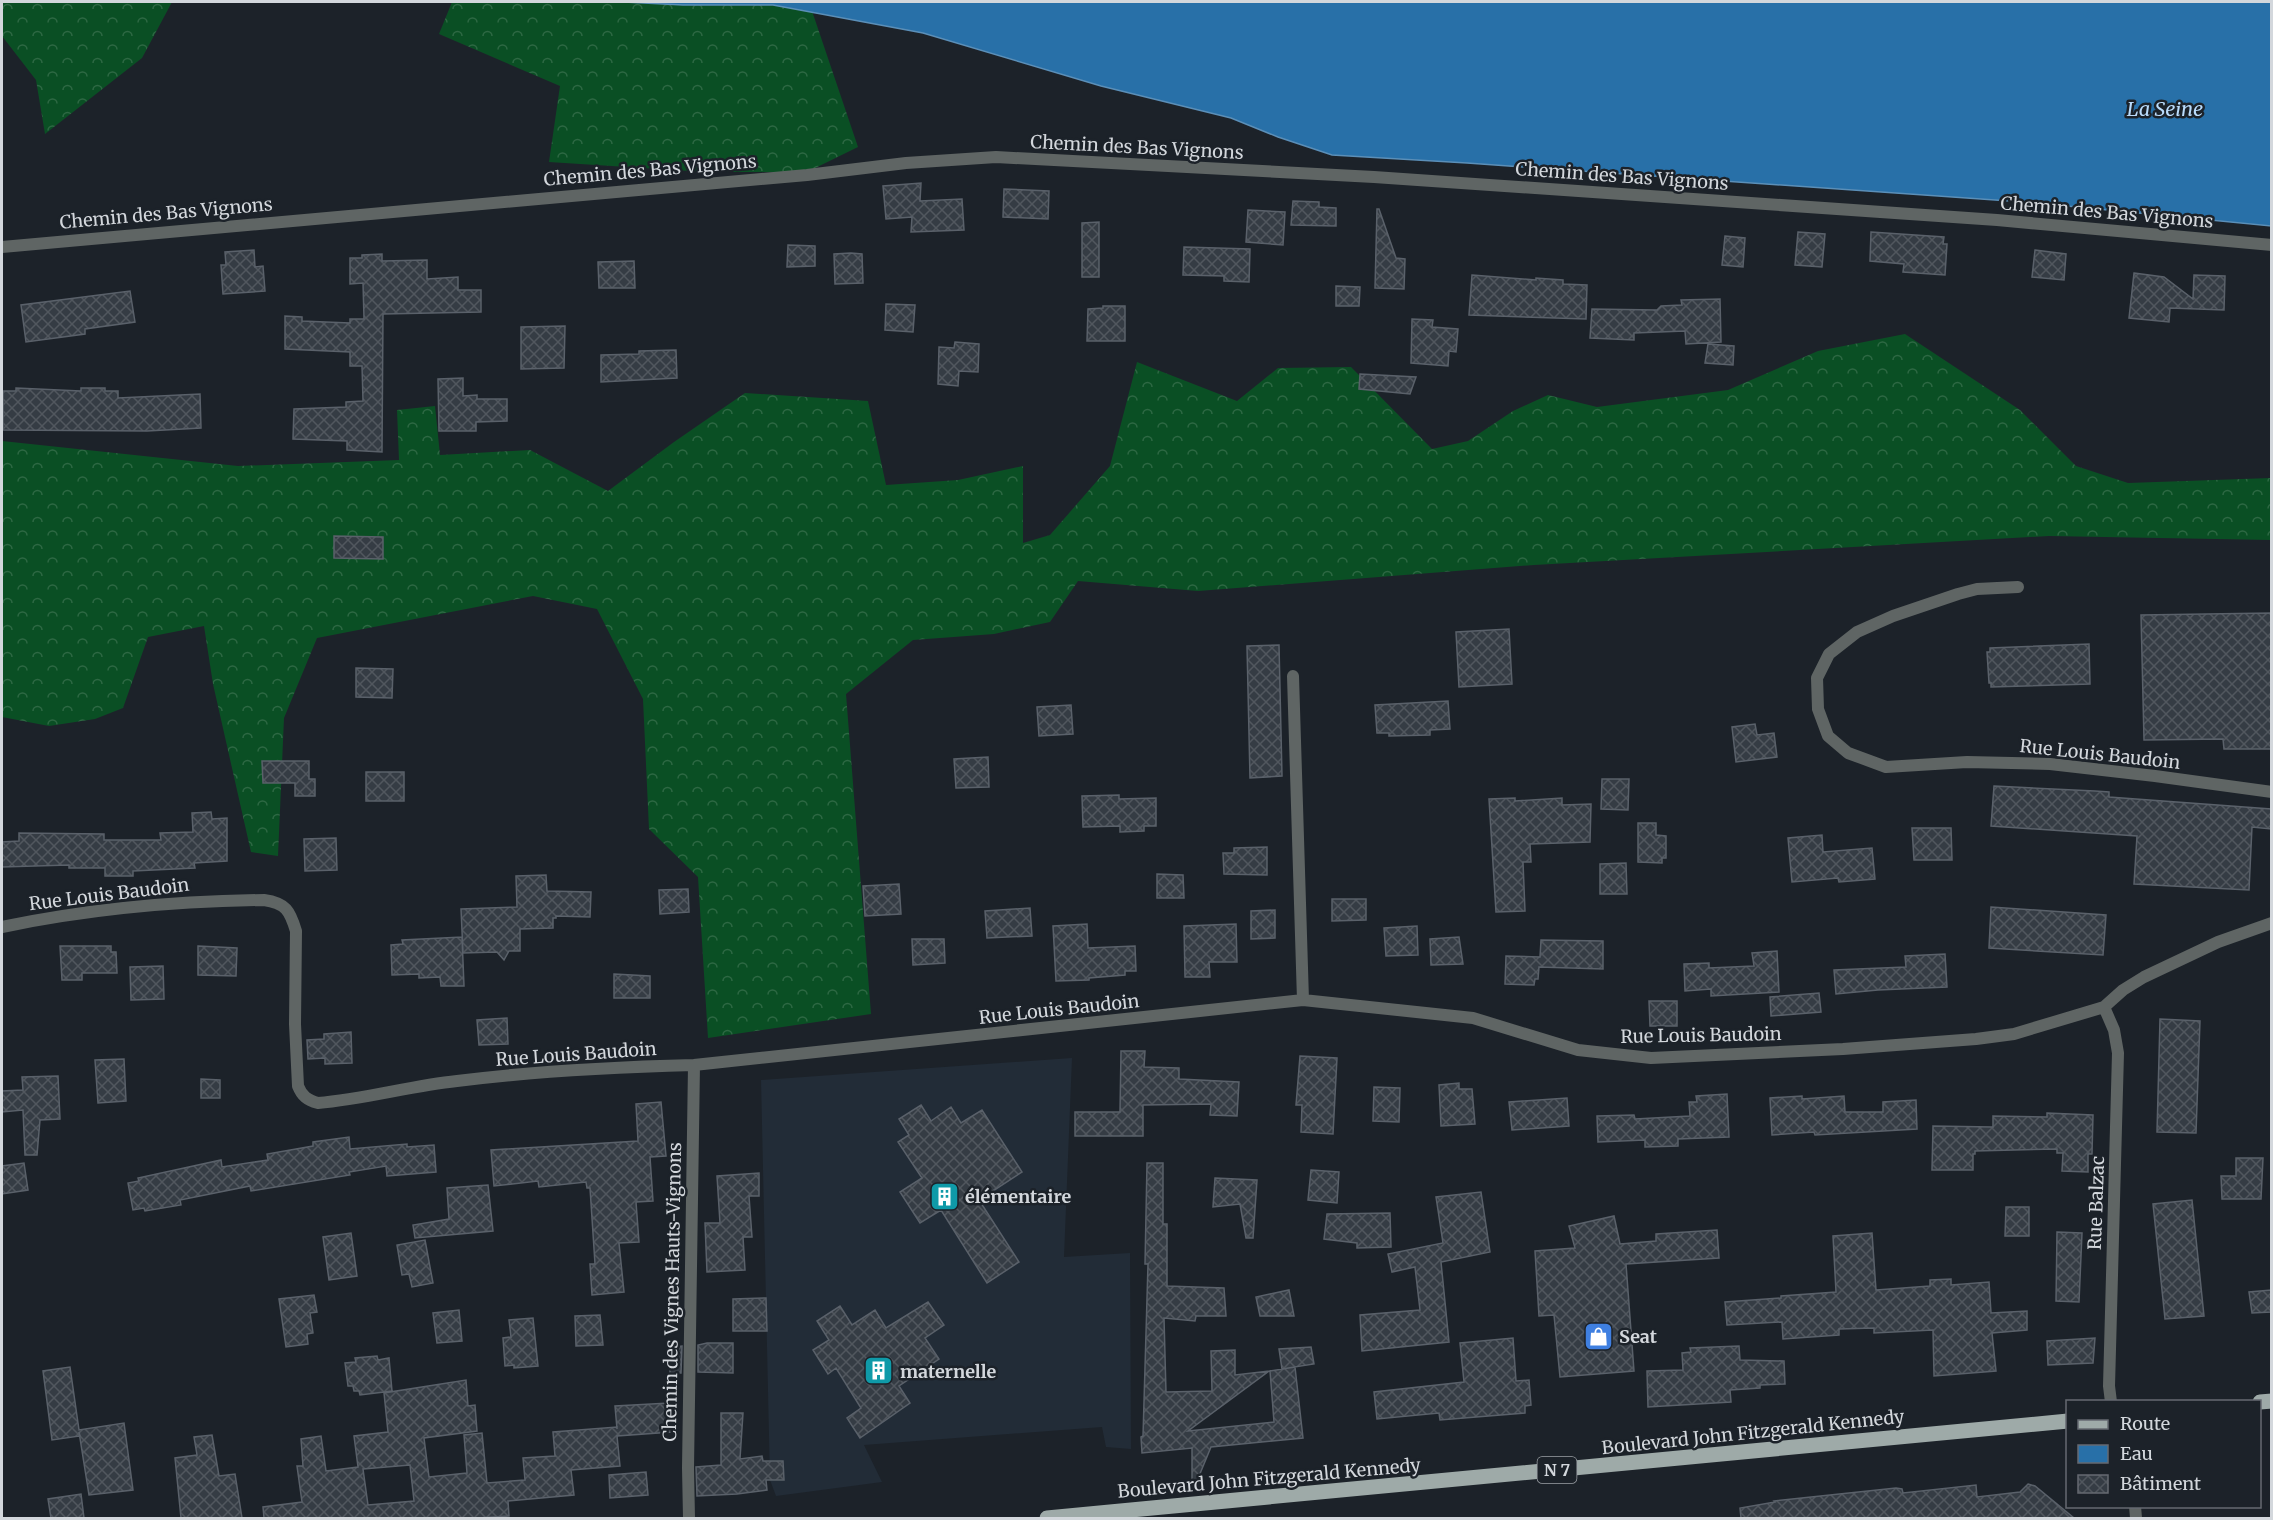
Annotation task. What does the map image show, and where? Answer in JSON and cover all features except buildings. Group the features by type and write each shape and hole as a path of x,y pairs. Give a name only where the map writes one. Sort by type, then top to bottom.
{"main road":[{"name":"Boulevard John Fitzgerald Kennedy","path":"1047,1518 2066,1421"}],"street":[{"name":"Chemin des Bas Vignons","path":"2,247 807,175 906,163 996,157 1374,177 1974,218 2271,245"},
{"name":"Rue Louis Baudoin","path":"2018,587 1977,589 1958,594 1893,616 1857,632 1829,654 1817,678 1818,709 1828,736 1848,753 1886,767 1967,762 2050,764 2271,792"},
{"path":"1293,676 1303,1000"},
{"name":"Rue Louis Baudoin","path":"2,927 117,908 163,903 240,900 278,902 291,917 296,931 295,1024 298,1086 308,1100 318,1103 455,1081 594,1067 693,1065 1054,1028 1267,1002 1303,1000 1473,1017 1578,1050 1651,1058 1853,1048 1976,1039 2014,1034 2104,1007 2123,990 2144,977 2218,942 2271,923"},
{"name":"Rue Balzac","path":"2104,1007 2114,1030 2118,1053 2109,1386 2111,1400"},
{"name":"Chemin des Vignes Hauts-Vignons","path":"689,1518 693,1065"}],"shaded area":[{"path":"1072,1058 1064,1257 1130,1253 1131,1449 1106,1447 1102,1427 864,1445 882,1482 776,1496 770,1480 761,1080"}],"green space":[{"path":"2,2 172,2 142,58 45,134 36,80 2,36"},
{"path":"452,2 773,5 812,11 858,147 807,172 706,172 549,162 560,86 439,34"},
{"path":"1905,334 2020,410 2076,466 2128,483 2271,478 2272,540 2049,536 1534,565 1198,591 1078,581 1050,622 994,634 913,640 846,694 871,1014 708,1038 698,877 649,829 643,699 597,609 533,596 317,638 284,718 278,856 251,852 213,684 204,626 148,637 123,708 95,719 49,726 2,717 2,441 238,466 399,460 397,410 435,406 440,455 530,450 608,491 745,393 868,401 886,485 958,480 1023,466 1023,543 1050,535 1110,466 1137,362 1237,401 1278,368 1351,367 1432,449 1468,441 1513,411 1548,395 1597,407 1728,390 1818,351"}],"water":[{"name":"La Seine","path":"624,2 2271,2 2271,226 2036,203 1332,155 1231,118 1101,86 923,33 773,5 683,5"}],"place":[{"name":"élémentaire","path":"944,1196"},
{"name":"Seat","path":"1598,1336"},
{"name":"maternelle","path":"879,1371"}]}
